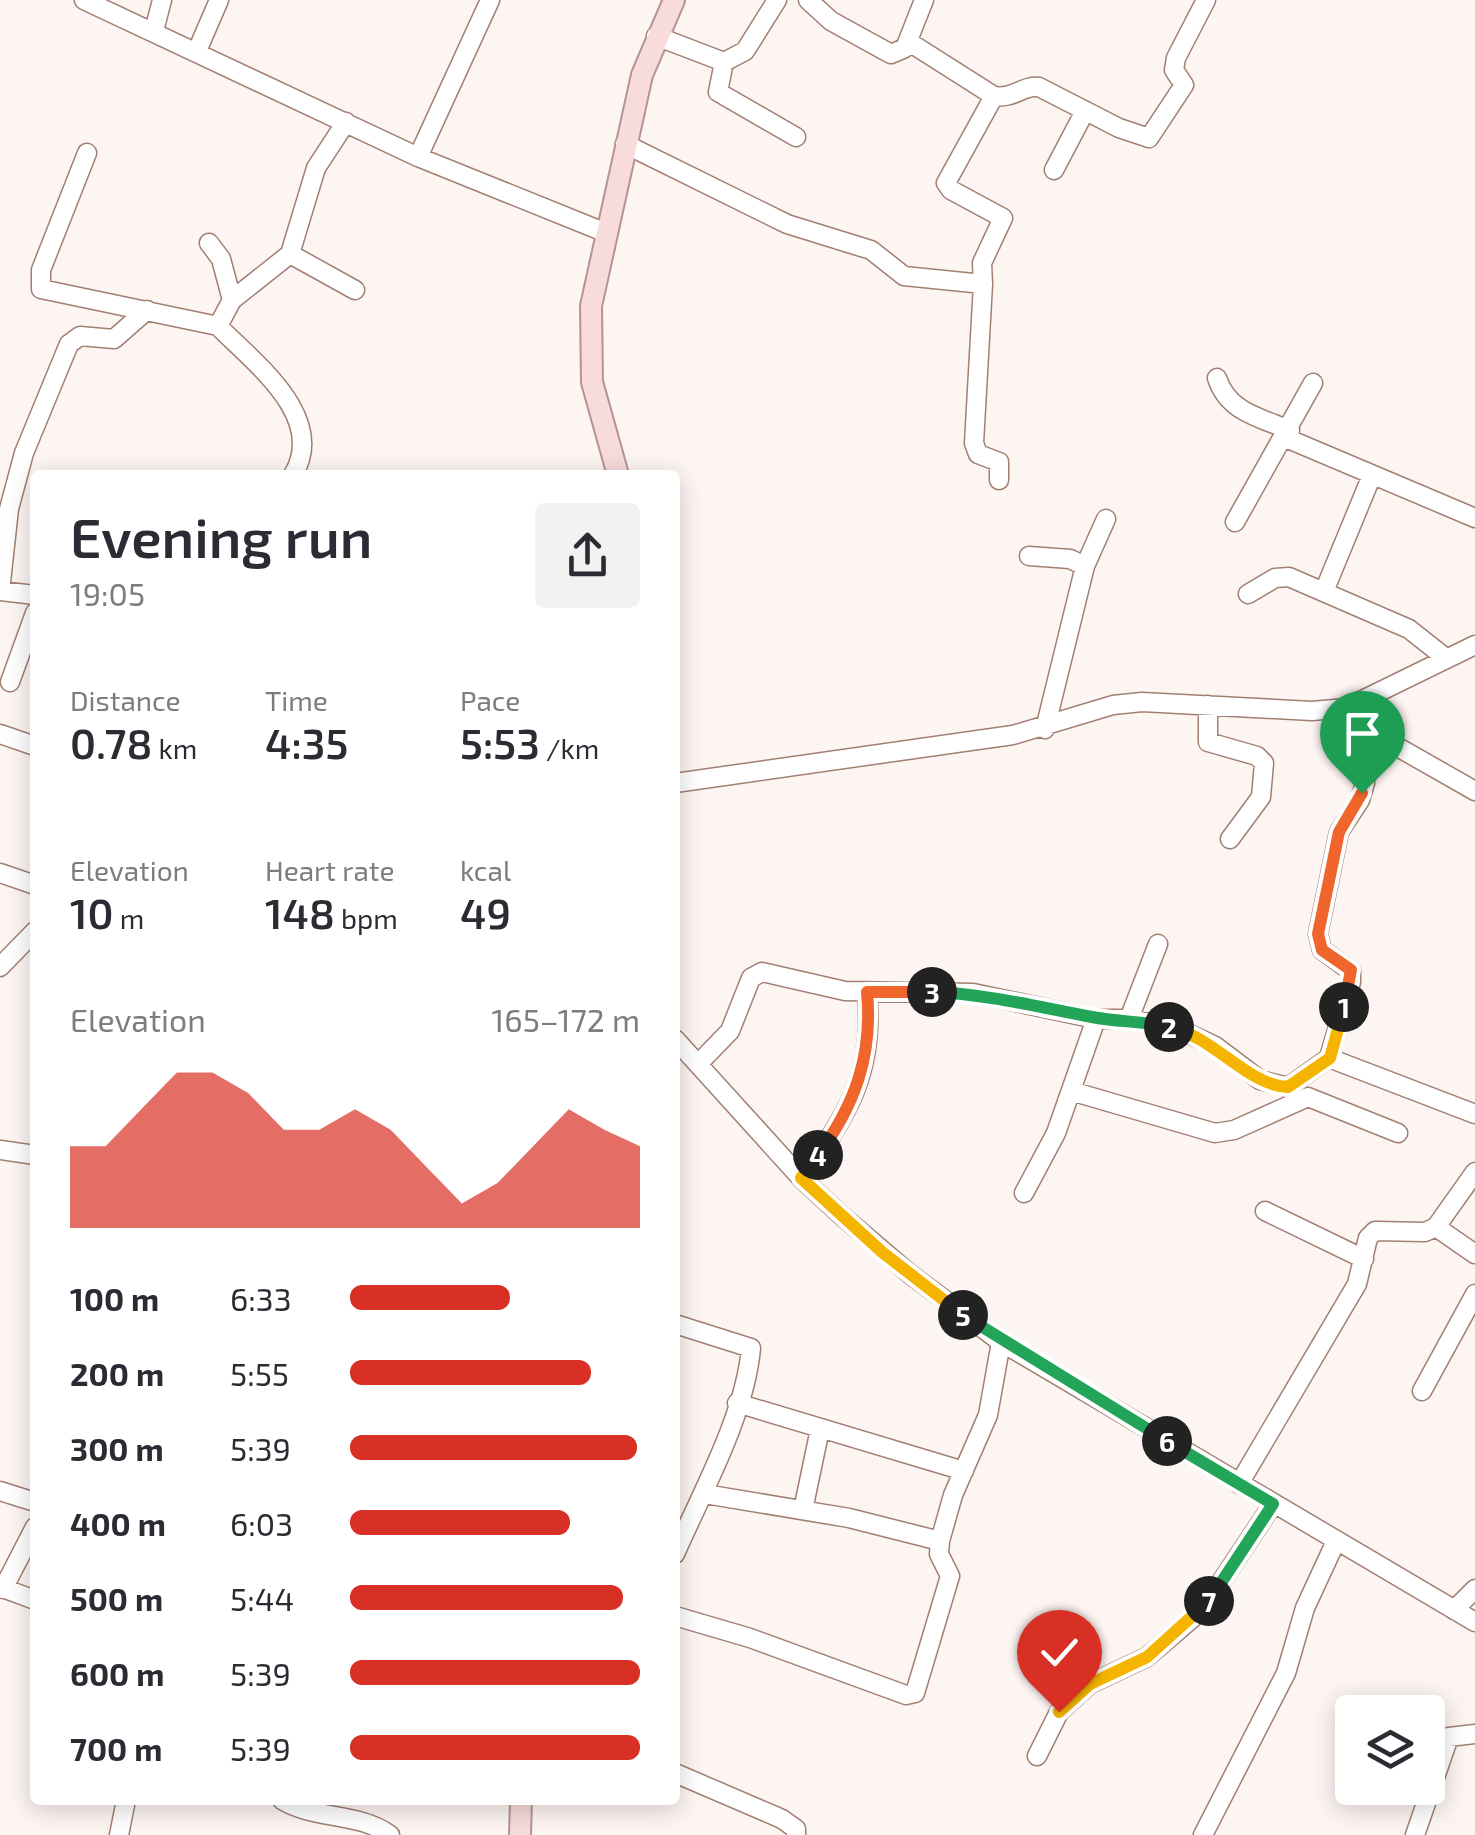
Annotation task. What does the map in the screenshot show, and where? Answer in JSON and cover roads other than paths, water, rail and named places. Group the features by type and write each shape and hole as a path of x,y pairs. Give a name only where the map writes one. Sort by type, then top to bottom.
{"main road":[{"path":"617,470 592,382 591,306 624,144 656,36 674,0"},
{"path":"520,1835 521,1805"}],"street":[{"path":"84,0 122,7 154,31 418,157 604,232"},
{"path":"154,31 162,0"},
{"path":"198,51 219,0"},
{"path":"418,157 490,0"},
{"path":"656,36 724,62 744,51 777,0"},
{"path":"808,0 868,45 895,54 909,42 924,0"},
{"path":"909,42 994,96 1014,97 1035,86 1143,138 1155,134 1184,86 1174,70 1176,58 1206,0"},
{"path":"724,62 718,92 796,137"},
{"path":"994,96 946,182 951,190 1003,218 982,263 974,443 978,454 999,462 999,480"},
{"path":"1054,170 1085,111"},
{"path":"218,326 232,300 290,254 316,168 346,122"},
{"path":"624,144 787,224 871,250 904,276 983,284"},
{"path":"88,153 42,270 40,288 218,326 264,370 292,408 304,447 295,470"},
{"path":"209,242 221,259 232,300"},
{"path":"290,254 355,290"},
{"path":"30,595 0,592 8,510 24,453 69,344 80,336 114,339 147,310"},
{"path":"1217,378 1227,401 1237,408 1372,475 1475,518"},
{"path":"1235,522 1288,434 1312,384"},
{"path":"1325,589 1372,475"},
{"path":"1045,729 1085,566 1106,519"},
{"path":"1029,556 1070,559 1085,566"},
{"path":"1248,594 1281,576 1325,589 1409,629 1447,659"},
{"path":"10,682 30,627"},
{"path":"680,782 1045,729 1113,705 1312,711 1346,708 1475,646"},
{"path":"1208,706 1208,742 1257,756 1264,763 1261,797 1230,839"},
{"path":"1346,708 1366,729 1475,791"},
{"path":"700,1062 730,1030 755,974 867,992 973,993 1096,1018 1129,1018 1177,1028 1278,1086 1296,1085 1330,1058 1352,975 1349,967 1322,950 1318,934 1339,832 1360,800 1364,783 1366,729"},
{"path":"0,734 30,744"},
{"path":"0,873 30,882"},
{"path":"0,968 30,937"},
{"path":"1129,1018 1158,944"},
{"path":"801,1178 845,1118 860,1080 870,1023 867,992"},
{"path":"1024,1193 1050,1148 1096,1018"},
{"path":"680,1044 801,1178 882,1252 1000,1342 1475,1622"},
{"path":"1330,1058 1475,1114"},
{"path":"1070,1091 1216,1133 1234,1130 1308,1097 1398,1134"},
{"path":"0,1150 30,1154"},
{"path":"1239,1484 1357,1284 1368,1238 1375,1231 1425,1232 1436,1227 1475,1172"},
{"path":"1265,1211 1364,1259"},
{"path":"1436,1227 1475,1254"},
{"path":"1422,1391 1474,1299"},
{"path":"680,1325 751,1346 705,1494 680,1544"},
{"path":"680,1618 910,1695 918,1687 950,1576 940,1554 940,1541 988,1415 1000,1342"},
{"path":"736,1403 964,1471"},
{"path":"803,1510 820,1429"},
{"path":"0,1492 30,1501"},
{"path":"705,1494 803,1510 940,1541"},
{"path":"1037,1756 1059,1712 1090,1684 1147,1657 1203,1609 1273,1504"},
{"path":"30,1536 1,1588 30,1598"},
{"path":"1203,1835 1286,1673 1305,1608 1336,1541"},
{"path":"1454,1610 1475,1590"},
{"path":"1415,1835 1449,1737 1475,1734"},
{"path":"680,1775 782,1819 796,1830 796,1835"},
{"path":"119,1835 125,1805"},
{"path":"291,1805 365,1823 390,1835"}]}
